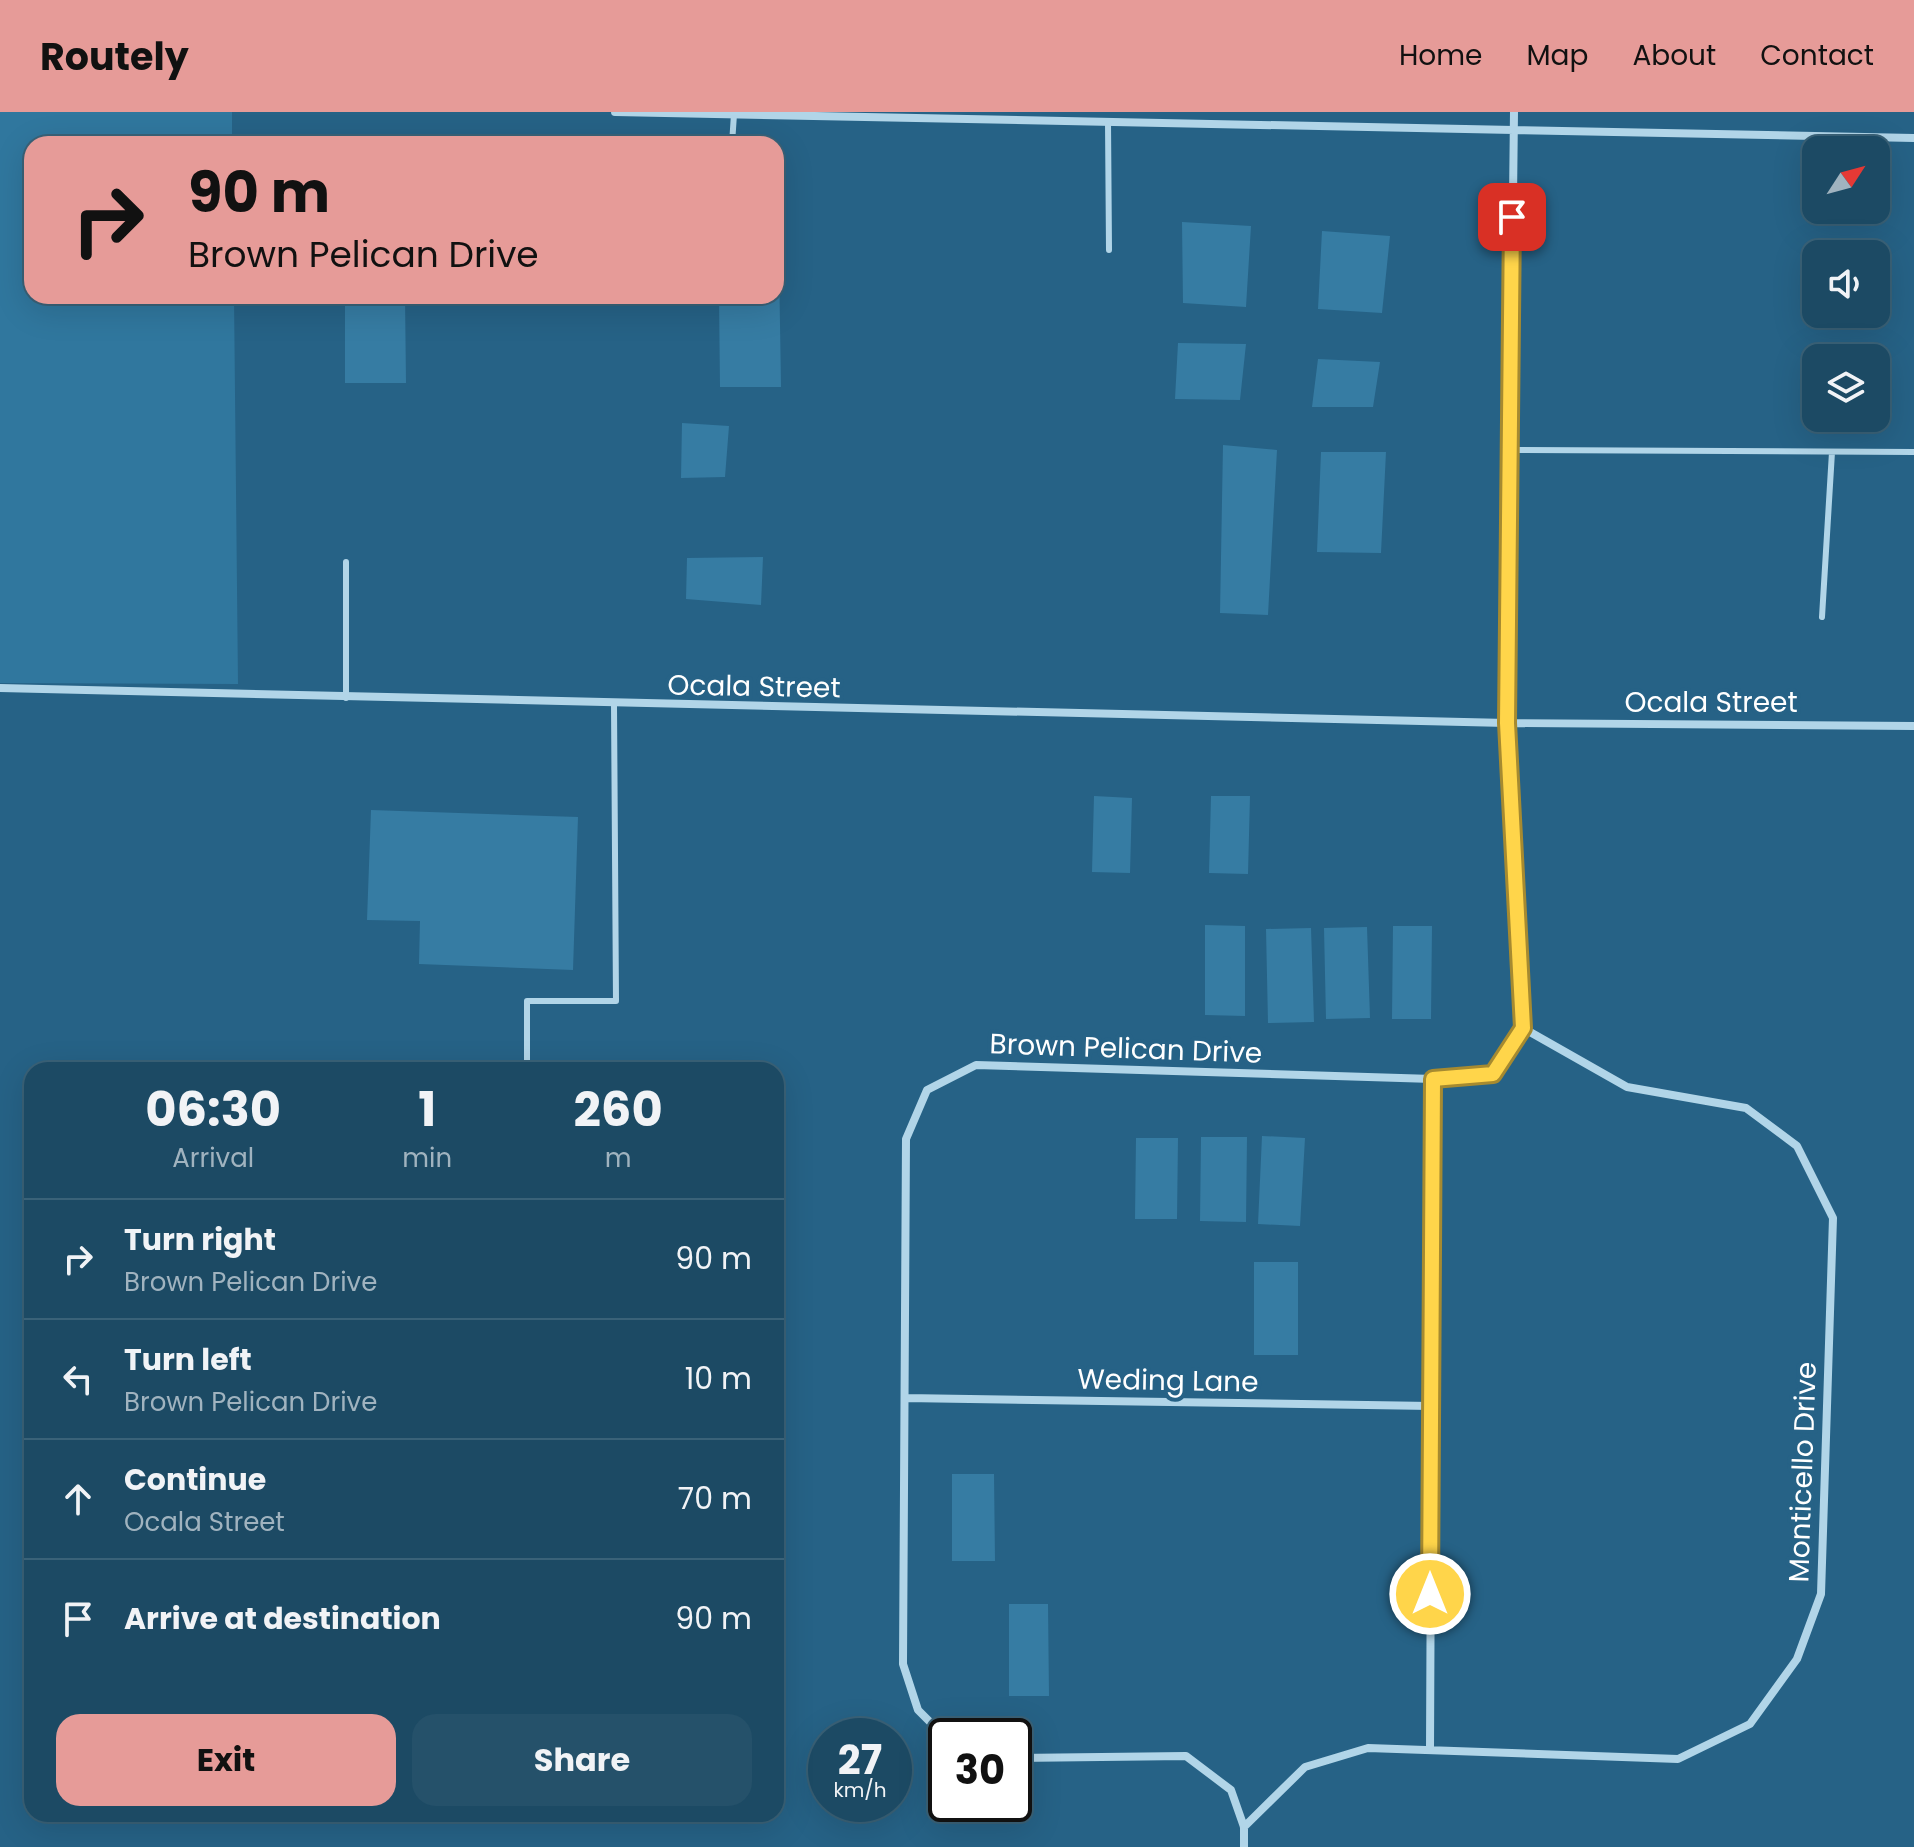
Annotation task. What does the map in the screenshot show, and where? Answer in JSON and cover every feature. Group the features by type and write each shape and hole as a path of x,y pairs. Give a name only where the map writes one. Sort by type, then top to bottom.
{"street":[{"path":"615,112 1914,138"},
{"path":"1514,112 1507,723 1523,1028"},
{"name":"Ocala Street","path":"0,688 614,705 1507,723 1914,726"},
{"name":"Brown Pelican Drive","path":"928,1720 918,1710 903,1664 906,1139 927,1090 976,1065 1433,1079 1493,1074 1523,1028"},
{"name":"Monticello Drive","path":"1244,1827 1305,1767 1368,1748 1678,1759 1750,1724 1797,1659 1821,1594 1833,1218 1797,1146 1746,1108 1627,1087 1523,1028"},
{"path":"1430,1750 1433,1079"},
{"name":"Weding Lane","path":"905,1398 1431,1406"},
{"path":"1032,1758 1186,1756 1231,1790 1244,1827 1244,1847"}],"lane":[{"path":"1177,112 1177,123"},
{"path":"733,136 734,114"},
{"path":"1108,122 1109,250"},
{"path":"1510,450 1914,452"},
{"path":"1822,617 1832,452"},
{"path":"346,562 346,698"},
{"path":"527,1062 527,1001 616,1001 614,705"}],"shaded area":[{"path":"0,112 232,112 232,136 24,136 24,304 234,304 238,684 0,683"}],"building":[{"path":"1182,222 1251,226 1246,307 1183,303"},
{"path":"1322,231 1390,236 1382,313 1318,309"},
{"path":"345,304 405,304 406,383 345,383"},
{"path":"719,304 780,304 781,387 720,387"},
{"path":"1178,343 1246,344 1240,400 1175,399"},
{"path":"1318,359 1380,362 1373,407 1312,407"},
{"path":"682,423 729,426 725,477 681,478"},
{"path":"1223,445 1277,450 1268,615 1220,613"},
{"path":"1321,452 1386,452 1381,553 1317,552"},
{"path":"763,557 761,605 686,599 687,558"},
{"path":"1094,796 1132,798 1130,873 1092,872"},
{"path":"1211,796 1250,796 1248,874 1209,873"},
{"path":"371,810 578,817 573,970 419,964 420,921 367,920"},
{"path":"1205,925 1245,926 1245,1016 1205,1015"},
{"path":"1393,926 1432,926 1431,1019 1392,1019"},
{"path":"1367,927 1370,1018 1326,1019 1324,928"},
{"path":"1311,928 1314,1022 1268,1023 1266,929"},
{"path":"1262,1136 1305,1138 1300,1226 1258,1224"},
{"path":"1201,1137 1247,1137 1246,1222 1200,1221"},
{"path":"1136,1138 1178,1138 1177,1219 1135,1219"},
{"path":"1254,1262 1298,1262 1298,1355 1254,1355"},
{"path":"952,1474 994,1474 995,1561 952,1561"},
{"path":"1009,1604 1048,1604 1049,1696 1009,1696"}],"route":[{"path":"1430,1594 1433,1079 1493,1074 1523,1028 1507,723 1512,217"}]}
